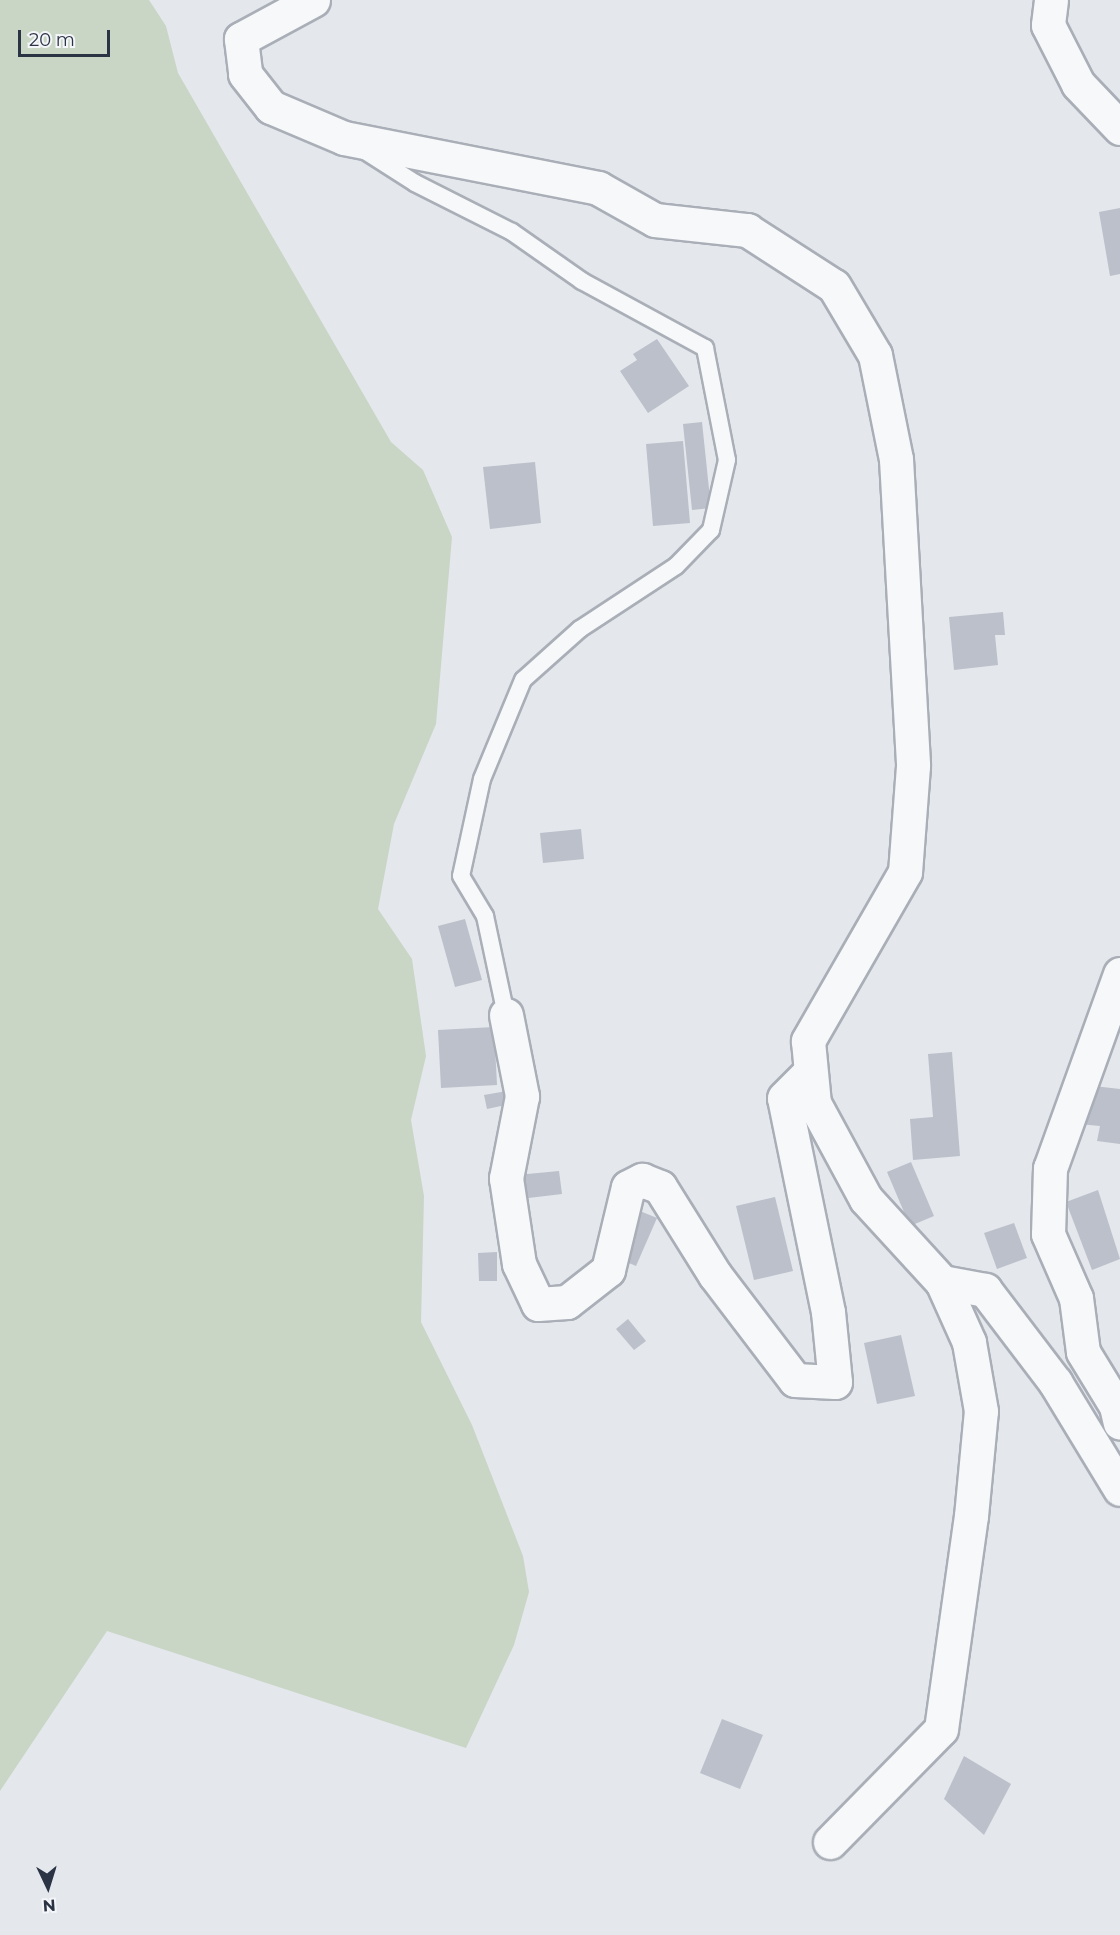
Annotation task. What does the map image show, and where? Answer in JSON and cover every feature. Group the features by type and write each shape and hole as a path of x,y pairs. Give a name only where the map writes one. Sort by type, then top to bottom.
{"street":[{"path":"312,0 241,39 245,74 272,107 344,138 598,188 655,220 747,230 834,286 875,355 896,459 913,766 905,872 808,1041 809,1073 814,1103 866,1199 942,1282 969,1342 981,1411 971,1516 941,1729 830,1842"},
{"path":"1051,0 1048,26 1078,84 1120,128"},
{"path":"1120,974 1050,1168 1048,1234 1076,1298 1083,1352 1116,1407 1120,1424"},
{"path":"506,1015 522,1096 506,1178 519,1264 538,1304 567,1302 608,1270 628,1187 642,1180 660,1187 715,1275 795,1380 834,1383 828,1312 784,1098 809,1073"},
{"path":"942,1282 985,1290 1055,1382 1120,1489"}],"lane":[{"path":"344,138 415,183 512,232 582,281 705,348 727,460 711,530 676,566 580,629 523,680 482,779 461,876 485,916 506,1015"}],"green space":[{"path":"0,0 149,0 166,26 178,73 391,442 423,470 452,537 436,724 394,824 378,909 412,959 426,1056 411,1120 424,1196 421,1322 472,1425 523,1556 529,1592 514,1645 466,1748 107,1631 0,1791"}],"building":[{"path":"1120,208 1120,274 1110,276 1099,212"},
{"path":"657,339 689,386 648,413 620,371 637,360 633,354"},
{"path":"702,422 711,508 692,510 683,424"},
{"path":"683,441 690,523 653,526 646,444"},
{"path":"535,462 541,523 490,529 483,467"},
{"path":"1003,612 1005,635 995,635 998,665 954,670 949,617"},
{"path":"581,829 584,859 543,863 540,833"},
{"path":"465,919 482,980 455,987 438,926"},
{"path":"494,1027 497,1085 441,1088 438,1030"},
{"path":"952,1052 960,1156 913,1160 910,1119 933,1117 928,1054"},
{"path":"1085,1085 1120,1089 1120,1144 1097,1141 1100,1126 1079,1124"},
{"path":"507,1091 510,1104 487,1109 484,1095"},
{"path":"911,1162 934,1216 910,1226 887,1172"},
{"path":"559,1171 562,1194 520,1199 517,1175"},
{"path":"1098,1190 1120,1259 1092,1270 1066,1202"},
{"path":"775,1197 793,1271 754,1280 736,1206"},
{"path":"635,1209 657,1218 636,1266 615,1257"},
{"path":"1014,1223 1027,1258 997,1269 984,1233"},
{"path":"497,1252 497,1281 479,1281 478,1253"},
{"path":"628,1319 646,1341 634,1350 616,1329"},
{"path":"901,1335 915,1396 877,1404 864,1343"},
{"path":"722,1719 763,1735 740,1789 700,1773"},
{"path":"964,1756 1011,1784 984,1835 944,1799"}]}
